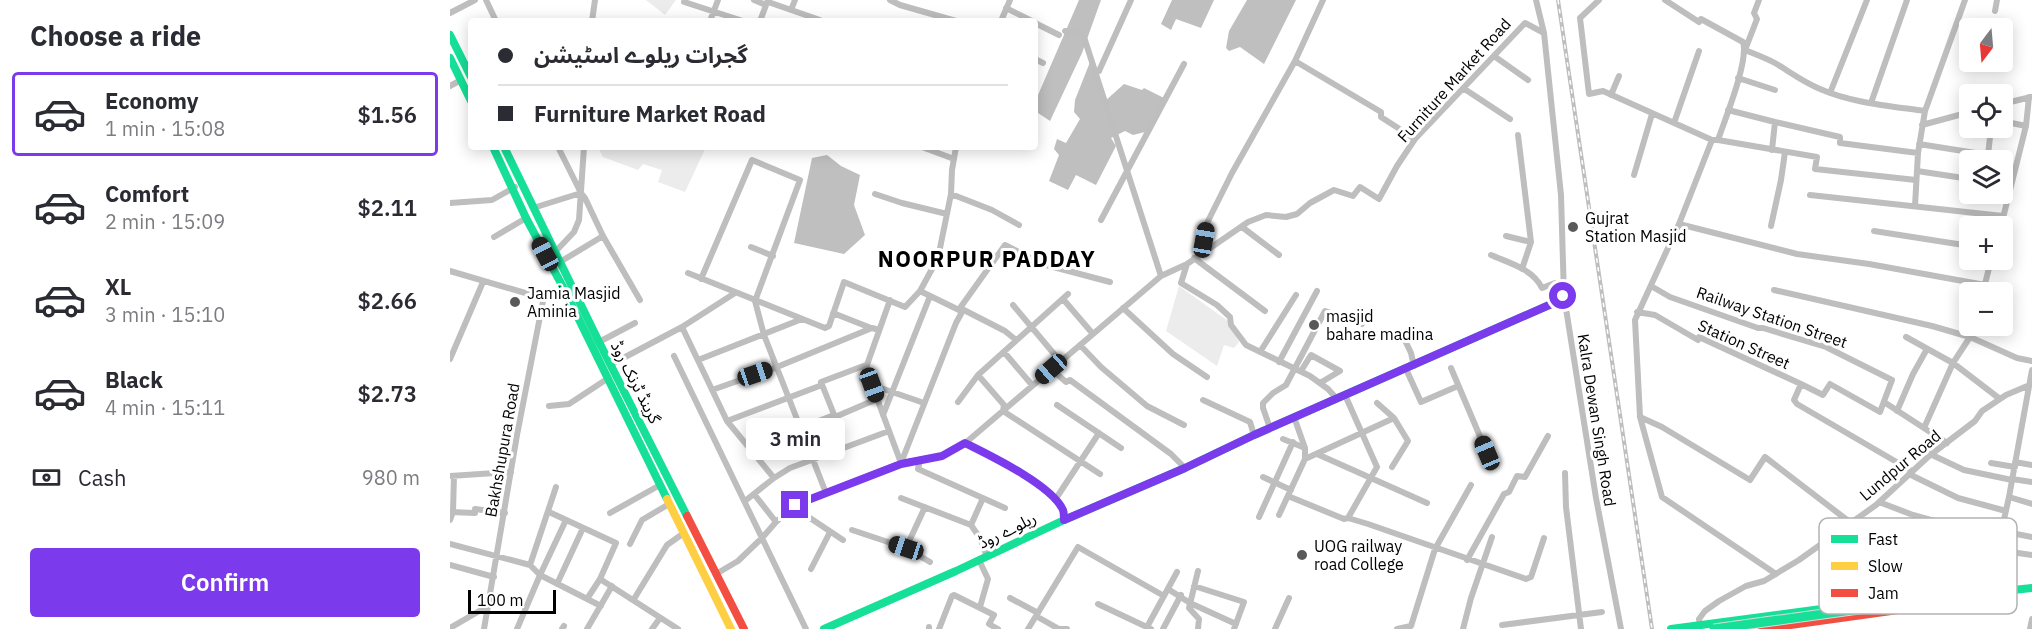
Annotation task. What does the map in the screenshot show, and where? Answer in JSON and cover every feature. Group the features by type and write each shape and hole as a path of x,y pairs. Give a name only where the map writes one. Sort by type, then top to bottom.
{"main road":[{"path":"450,36 466,78"},
{"path":"450,58 466,78"},
{"name":"گرینڈ ٹرنک روڈ","path":"494,150 607,379 641,437 744,629"},
{"name":"گرینڈ ٹرنک روڈ","path":"505,150 610,364 660,485 731,629"},
{"name":"ریلوے روڈ","path":"824,629 1560,299"},
{"path":"2017,590 2032,588"},
{"path":"1671,629 1819,610"},
{"path":"1714,629 1822,614"},
{"path":"1762,629 1870,614"}],"street":[{"path":"450,14 475,0"},
{"path":"486,0 495,18"},
{"path":"592,18 595,0"},
{"path":"711,18 718,0"},
{"path":"754,0 767,2 814,18"},
{"path":"791,10 795,0"},
{"path":"890,0 946,18"},
{"path":"1002,18 1010,0"},
{"path":"1099,71 1131,0"},
{"path":"1201,254 1210,215 1295,61 1323,0"},
{"name":"Kalra Dewan Singh Road","path":"1536,0 1544,33 1561,195 1560,299 1621,629"},
{"path":"1599,0 1580,18 1590,94 1602,91 1715,140 1817,157 1815,169 1916,180"},
{"path":"1665,0 1698,22 1701,19 1743,42 1745,50"},
{"path":"1759,0 1754,13 1757,18 1745,50 1728,110 1651,286 1637,311 1635,320 1640,417 1662,497 1776,574"},
{"path":"1830,93 1867,0"},
{"path":"1871,103 1907,0"},
{"path":"1915,206 1918,153 1925,111 1965,0"},
{"path":"1995,11 1997,0"},
{"path":"684,2 733,18"},
{"path":"761,18 767,2"},
{"path":"1006,8 1025,18"},
{"name":"Furniture Market Road","path":"716,574 738,561 795,505 901,464 942,456 965,443 1161,276 1186,264 1242,226 1266,215 1286,217 1297,214 1310,203 1334,190 1353,196 1360,187 1379,199 1397,166 1415,140 1525,23 1544,33"},
{"path":"1038,24 1062,33 1083,34 1161,276"},
{"path":"1745,50 1775,63 1795,76 1830,93 1871,103 1925,111"},
{"path":"1674,123 1699,51"},
{"path":"1494,56 1528,80"},
{"path":"1038,60 1043,63"},
{"path":"1295,61 1381,112 1381,117 1415,140"},
{"path":"1101,220 1184,64"},
{"path":"1611,95 1620,76"},
{"path":"450,86 466,78"},
{"path":"1738,78 1775,90"},
{"path":"1463,88 1510,120"},
{"path":"2013,101 2031,97 2013,178"},
{"path":"1728,110 1840,137 1840,143 1918,153"},
{"path":"1634,175 1652,114"},
{"path":"1922,125 1959,115"},
{"path":"1772,150 1775,122"},
{"path":"2013,123 2026,126"},
{"path":"1518,135 1531,242 1522,269"},
{"path":"1919,144 1988,155 1990,138"},
{"path":"560,150 603,236 640,300"},
{"path":"555,252 574,232 579,220 584,150"},
{"path":"930,150 954,159"},
{"path":"688,273 755,302 828,328 844,282 906,307 920,291 936,264 951,194 956,150"},
{"path":"1771,226 1785,152"},
{"path":"701,279 752,160 800,180 755,302 764,335 826,493"},
{"path":"1917,171 1959,177"},
{"path":"450,202 472,203 492,200 522,184"},
{"path":"533,208 581,193"},
{"path":"875,194 946,214"},
{"path":"951,194 992,210 1019,225"},
{"path":"1810,195 2004,216 2007,204"},
{"path":"494,237 526,218"},
{"path":"1679,224 1797,254 1968,282"},
{"path":"1242,226 1279,255"},
{"path":"1874,231 1959,244"},
{"path":"560,262 603,236"},
{"path":"1506,236 1531,242"},
{"path":"901,464 961,310 1005,245 1042,264 1110,282"},
{"path":"751,247 773,256"},
{"path":"1491,255 1522,269 1537,279 1542,288 1555,284 1560,299"},
{"path":"1194,258 1264,311"},
{"path":"1186,264 1181,283 1217,305 1230,317 1231,325 1246,345 1297,370 1341,397 1377,467 1348,518"},
{"path":"450,272 532,296 544,296 564,289"},
{"path":"450,358 483,282"},
{"name":"Railway Station Street","path":"1651,286 1670,297 1758,328 1826,347 1890,379 1884,402"},
{"path":"1774,290 1887,315 1970,338 2017,358 2032,361"},
{"path":"920,291 1005,331 1016,340"},
{"path":"1279,362 1317,291"},
{"path":"610,364 682,327 735,293"},
{"path":"1260,352 1296,295"},
{"name":"Bakhshupura Road","path":"484,629 544,296"},
{"path":"883,415 930,296"},
{"path":"958,402 978,375 1066,296 1093,334"},
{"path":"890,300 875,329 862,380 924,404"},
{"path":"1013,305 1060,361"},
{"path":"1123,308 1173,354 1207,377"},
{"path":"1297,370 1325,311 1362,324"},
{"name":"Station Street","path":"1637,311 1655,315 1698,340 1699,337 1801,384 1794,400 1797,404 1910,473"},
{"path":"833,313 875,329"},
{"path":"698,360 802,319"},
{"path":"599,342 635,323"},
{"path":"682,327 727,421 774,478"},
{"path":"712,390 875,329"},
{"path":"1401,332 1421,402 1458,386"},
{"path":"1906,337 1953,363 2000,399"},
{"path":"1923,428 1953,363 1970,338"},
{"path":"1080,345 1101,367 1147,406 1184,425"},
{"path":"1897,411 1927,349"},
{"path":"1004,352 1032,385"},
{"path":"1270,428 1263,403 1273,393 1286,386 1311,355 1340,371 1320,383"},
{"path":"674,356 806,629"},
{"path":"834,415 822,381 866,365"},
{"path":"1450,368 1487,453"},
{"path":"1051,369 1066,382 1070,380 1171,454 1185,468"},
{"path":"2004,518 2029,409 2032,370"},
{"path":"978,375 1004,405 1003,411 1100,474"},
{"path":"549,406 569,404 607,379"},
{"path":"1801,384 1823,395 1830,384 1880,412 1884,402 1947,443"},
{"path":"727,421 822,385"},
{"path":"872,385 901,464"},
{"name":"Lundpur Road","path":"1859,518 1930,454 1976,421 1982,411 2000,399 2030,385"},
{"path":"749,448 877,399"},
{"path":"1203,400 1250,422 1254,435"},
{"path":"1377,403 1394,418 1408,441 1392,467"},
{"path":"1057,405 1120,448"},
{"path":"1279,515 1305,459 1305,448 1294,417"},
{"path":"1640,417 1662,427 1750,480 1765,458 1843,518"},
{"path":"1305,459 1394,418"},
{"path":"745,501 790,468 889,431"},
{"path":"1055,500 1099,434"},
{"path":"1467,560 1504,494 1509,492 1517,476 1525,477 1548,436"},
{"path":"1283,439 1305,448"},
{"path":"1259,517 1293,442"},
{"path":"965,443 1010,466 1046,491 1063,510 1064,520"},
{"path":"1317,454 1427,503"},
{"path":"1930,454 1964,470 2032,482"},
{"path":"920,460 918,469 1005,508"},
{"path":"1991,463 2032,465"},
{"path":"450,520 452,476 511,472"},
{"path":"1564,472 1581,629"},
{"path":"1910,473 1958,498 2006,511"},
{"path":"1263,477 1344,519 1348,518 1484,566 1529,579 1544,538"},
{"path":"610,513 660,485"},
{"path":"1397,629 1411,626 1435,549 1471,485"},
{"path":"530,565 556,487"},
{"path":"754,494 776,522"},
{"path":"2009,497 2032,504"},
{"path":"901,498 971,525 980,538 988,579 980,607"},
{"path":"971,525 983,498"},
{"path":"1879,502 1924,518"},
{"path":"630,544 642,520 669,504"},
{"path":"795,505 843,540"},
{"path":"906,548 925,507"},
{"path":"451,512 475,513 475,509 505,513"},
{"path":"549,512 616,543 600,579 586,599"},
{"path":"517,629 566,520"},
{"path":"557,584 583,528"},
{"path":"852,530 906,548 930,562"},
{"path":"811,568 830,531"},
{"path":"634,599 667,545 684,533"},
{"path":"2017,534 2032,537"},
{"path":"1463,629 1492,537"},
{"path":"450,544 530,565 540,575 600,606"},
{"name":"Lundpur Road","path":"1700,626 1699,619 1705,611 1719,601 1746,586 1764,581 1819,546"},
{"path":"1028,629 1078,547 1164,596"},
{"path":"2017,553 2032,555"},
{"path":"450,565 494,577"},
{"path":"1098,604 1149,628 1177,572"},
{"path":"1197,572 1189,609 1200,620 1198,629"},
{"path":"600,579 678,629"},
{"path":"587,629 612,586"},
{"path":"1168,589 1235,627 1244,602 1194,586"},
{"path":"939,629 954,595 994,615 989,624 998,629"},
{"path":"1162,629 1181,595"},
{"path":"1010,598 1059,629 1067,629"},
{"path":"1275,629 1289,598"},
{"path":"450,628 488,606"},
{"path":"1502,625 1602,612"},
{"path":"652,629 660,618"},
{"path":"2030,629 2032,618"}],"shaded area":[{"path":"646,0 676,0 665,15"},
{"path":"1079,0 1101,0 1082,53 1050,121 1038,113 1038,95"},
{"path":"1172,0 1214,0 1201,28 1176,19 1171,30 1161,24"},
{"path":"1247,0 1296,0 1264,64 1240,47 1229,51 1226,48 1229,31"},
{"path":"1090,62 1104,102 1124,84 1142,90 1144,88 1164,98 1145,132 1133,135 1125,131 1111,138 1116,146 1096,185 1076,175 1068,190 1049,181 1059,155 1054,149 1057,139 1066,143 1080,119 1074,112 1075,100"},
{"path":"600,150 705,150 685,192 658,182 662,170 643,164 638,170 603,157"},
{"path":"827,155 841,166 860,175 854,205 865,235 844,254 794,243 812,158"},
{"path":"1179,286 1228,321 1239,342 1234,348 1224,345 1217,366 1166,331"}],"railway":[{"path":"1558,0 1652,629"}],"traffic: fast":[{"path":"450,35 468,71"},
{"path":"450,58 468,95"},
{"path":"494,150 526,218 564,289 667,499"},
{"path":"505,150 687,516"},
{"path":"824,629 1556,302 1564,296"},
{"path":"2017,590 2032,588"},
{"path":"1671,629 1819,609"},
{"path":"1714,629 1823,614"}],"traffic: slow":[{"path":"667,499 731,629"}],"traffic: jam":[{"path":"687,516 744,629"},
{"path":"1762,629 1870,614"}],"place":[{"name":"Gujrat Station Masjid","path":"1573,227"},
{"name":"Jamia Masjid Aminia","path":"515,302"},
{"name":"masjid bahare madina","path":"1314,325"},
{"name":"UOG railway road College","path":"1302,555"}],"district":[{"name":"NOORPUR PADDAY","path":"987,258"}],"route":[{"path":"795,505 901,464 942,456 965,443 1010,466 1046,491 1063,510 1064,520 1414,366 1556,302 1563,296"}]}
